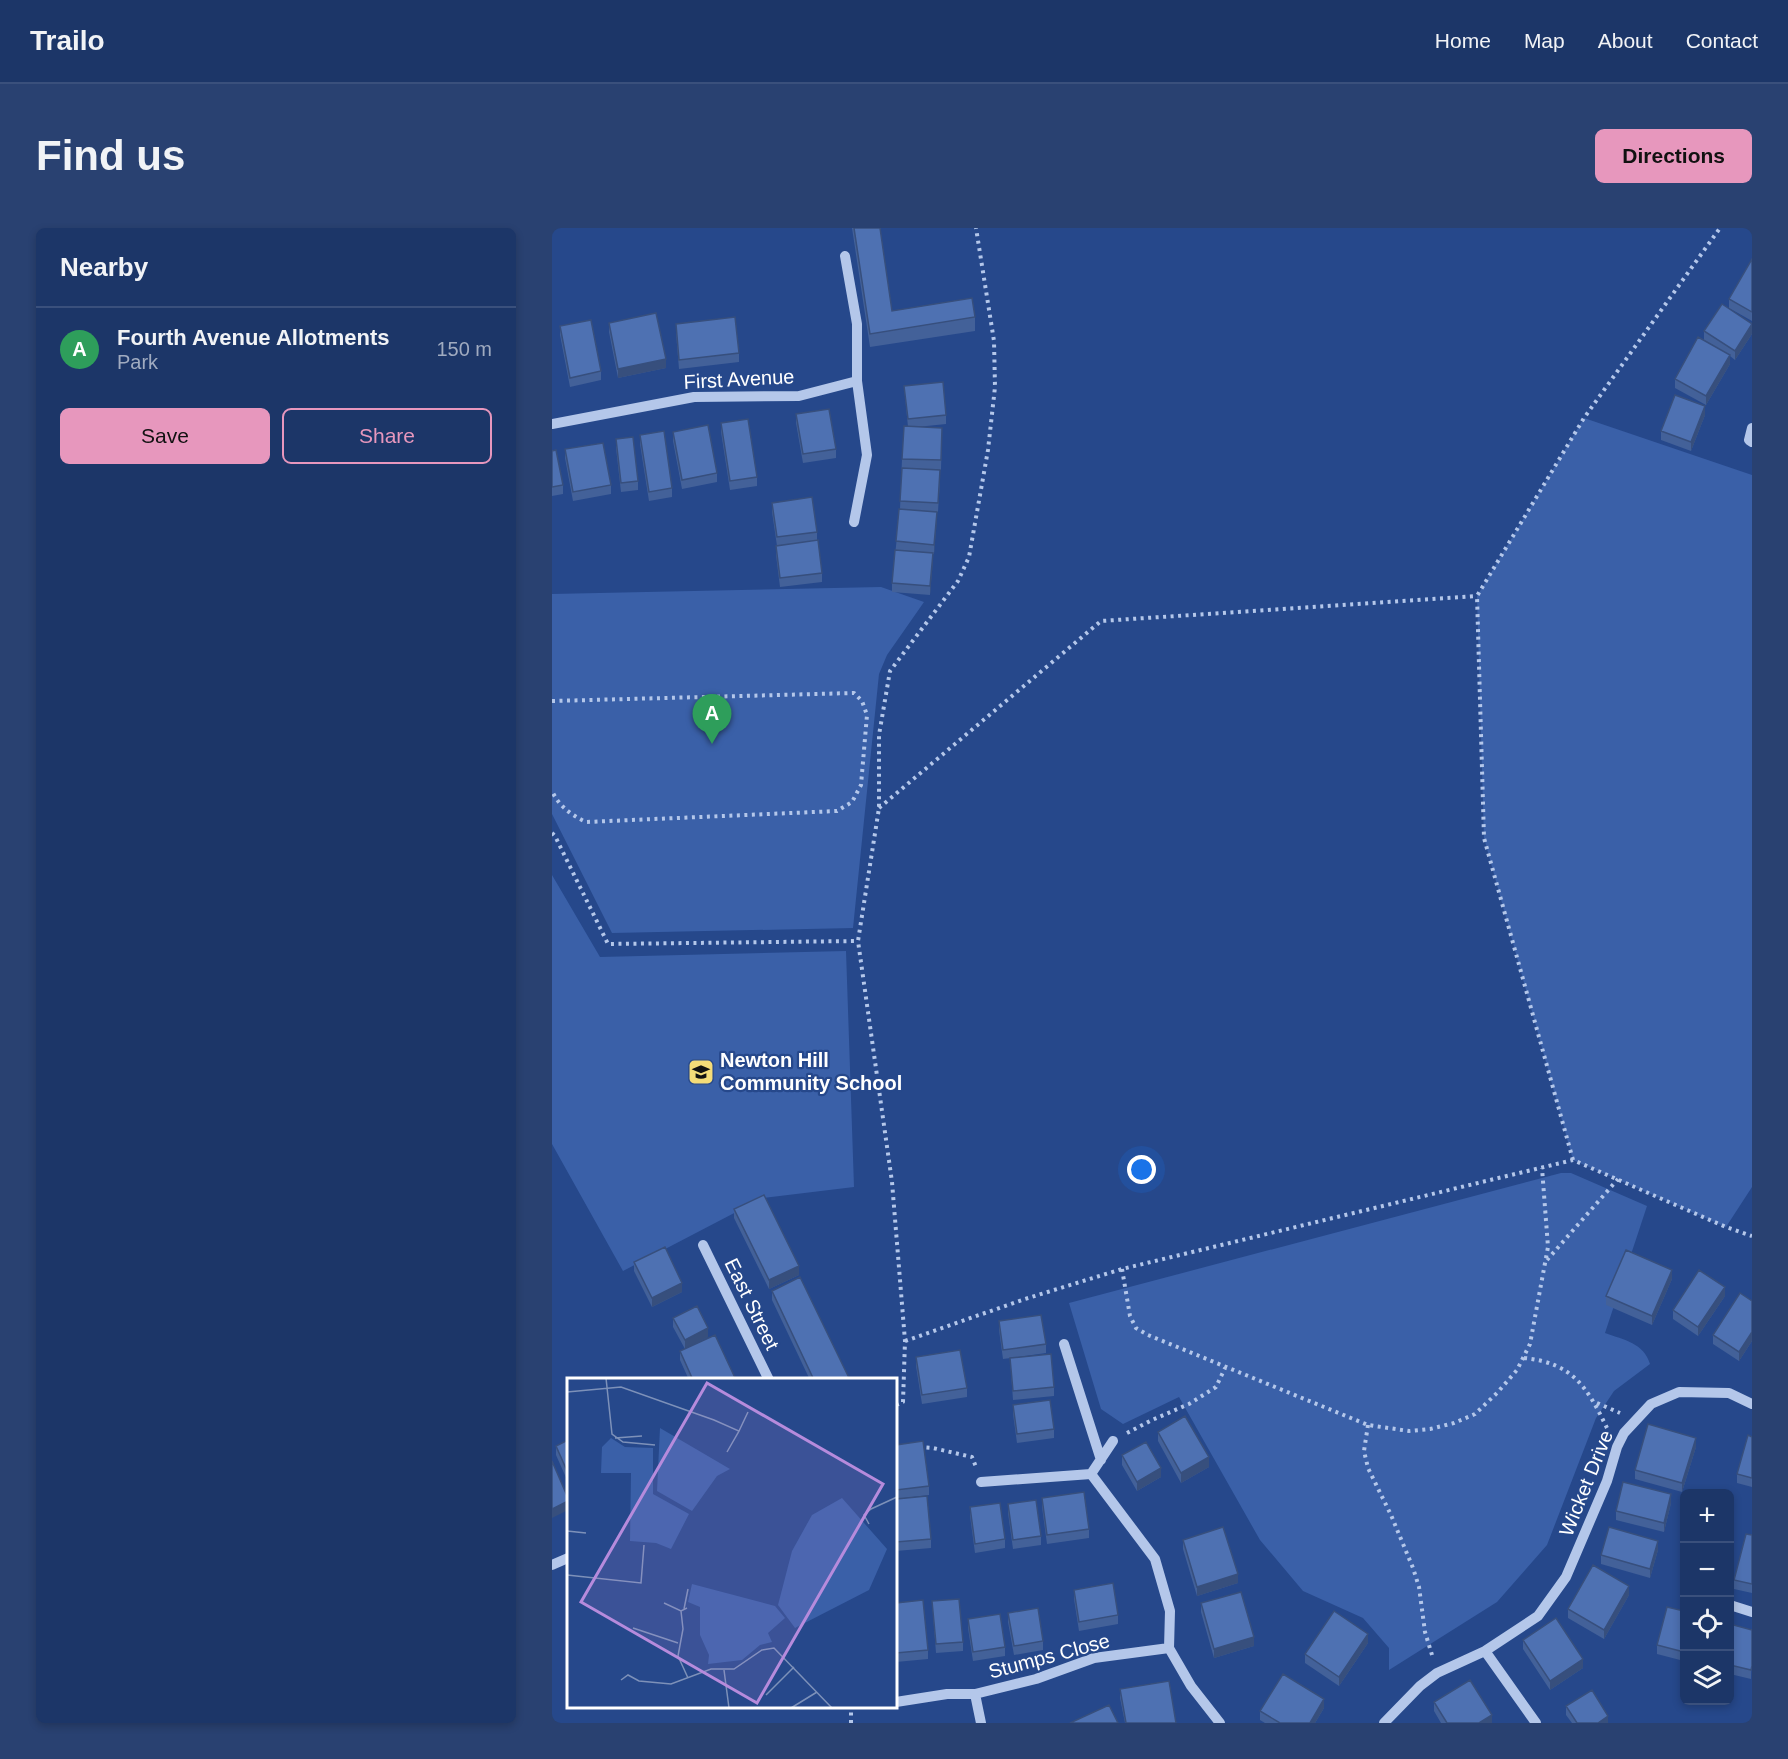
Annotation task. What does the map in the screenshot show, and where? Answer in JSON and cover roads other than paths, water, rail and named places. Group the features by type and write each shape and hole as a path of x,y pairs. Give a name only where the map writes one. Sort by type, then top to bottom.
{"street":[{"path":"845,256 857,324 857,381 867,454 855,522"},
{"name":"First Avenue","path":"552,424 694,397 799,396 857,381"},
{"path":"1752,428 1749,440 1752,442"},
{"name":"East Street","path":"703,1245 768,1378"},
{"path":"1064,1344 1101,1460"},
{"name":"Wicket Drive","path":"1384,1723 1420,1686 1437,1673 1485,1651 1538,1616 1566,1577 1608,1481 1617,1447 1624,1433 1651,1404 1679,1392 1729,1393 1752,1404"},
{"path":"1091,1474 1113,1441"},
{"path":"981,1482 1091,1474"},
{"path":"1091,1474 1155,1559 1170,1611 1169,1648 1191,1686 1220,1723"},
{"path":"552,1565 567,1558"},
{"path":"1734,1606 1752,1612"},
{"name":"Stumps Close","path":"897,1702 947,1694 975,1694 1036,1679 1094,1658 1169,1648"},
{"path":"1485,1651 1536,1723"},
{"name":"Stumps Close","path":"975,1694 981,1723"}],"place":[{"name":"Fourth Avenue Allotments","path":"712,744"},
{"name":"Newton Hill Community School","path":"701,1072"}]}
